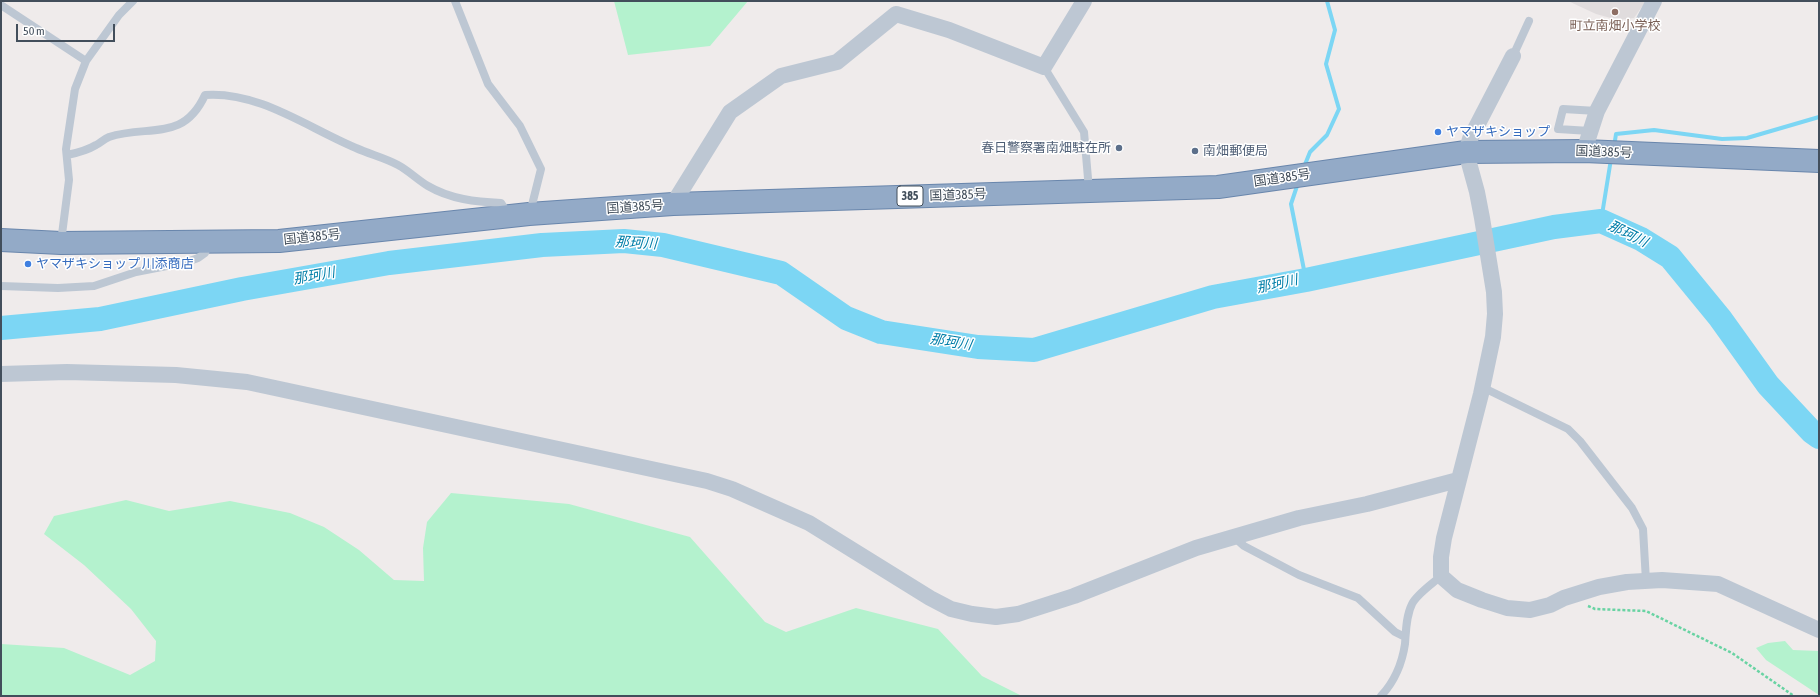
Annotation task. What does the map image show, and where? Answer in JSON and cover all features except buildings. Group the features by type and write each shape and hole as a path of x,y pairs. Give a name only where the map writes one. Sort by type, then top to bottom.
{"highway":[{"name":"国道385号","path":"1,240 61,243 279,241 520,216 673,204 1218,187 1466,152 1587,141 1819,161"}],"street":[{"path":"673,204 730,112 781,76 837,62 896,14 949,30 1044,67 1084,1"},
{"path":"1587,141 1597,111 1654,1"},
{"path":"1513,56 1470,138 1466,152 1482,218 1494,292 1493,337 1441,557 1441,576 1457,590 1482,600 1507,608 1530,610 1550,605 1564,598 1599,587 1662,580 1718,584 1819,630"},
{"path":"1,374 67,372 176,375 247,382 707,481 732,489 809,523 930,598 951,608 972,614 996,617 1018,614 1047,606 1173,556 1234,537 1299,518 1367,504 1458,480"}],"lane":[{"path":"61,243 69,180 67,155 75,89 86,61 119,15 132,1"},
{"path":"67,155 80,153 107,138 118,135 178,126 192,114 205,95 215,95 249,100 283,113 355,148 397,164 428,186 445,195 471,201 501,203 520,216 541,169 520,126 488,84 455,1"},
{"path":"1,5 86,61"},
{"path":"1513,56 1529,21"},
{"path":"1044,67 1084,132 1089,190"},
{"path":"1587,141 1558,129 1563,109 1597,111"},
{"path":"1,286 58,288 94,286 136,272 174,265 198,258 205,253 207,248 203,241"},
{"path":"1482,387 1568,429 1580,441 1632,508 1643,529 1646,581"},
{"path":"1234,537 1244,546 1281,566 1358,598 1395,632 1405,637"},
{"path":"1381,696 1392,685 1398,670 1412,604 1441,576"}],"path":[{"path":"1564,598 1595,609 1646,611 1732,653 1794,696"}],"shaded area":[{"name":"町立南畑小学校","path":"1568,1 1646,1 1634,18 1618,20 1596,14"}],"green space":[{"path":"614,1 748,1 710,46 628,55"},
{"path":"451,493 569,504 690,537 765,622 786,632 856,608 938,629 982,676 1022,696 1,696 1,644 64,648 130,675 155,661 156,641 131,609 84,565 44,534 54,516 126,500 169,511 230,501 290,513 324,527 359,550 394,580 424,581 423,548 427,522"},
{"path":"1785,641 1793,650 1819,651 1819,695 1766,660 1756,648 1768,643"}],"waterway":[{"path":"1304,167 1310,152 1327,135 1339,109 1326,64 1335,30 1327,1"},
{"path":"1614,147 1616,134 1654,130 1722,139 1747,138 1819,117"},
{"path":"1601,221 1611,159"},
{"path":"1298,183 1291,204 1306,280"},
{"name":"那珂川","path":"1,328 100,319 242,289 389,263 542,245 624,241 663,245 781,273 846,318 881,332 978,347 1034,350 1213,297 1306,280 1554,227 1601,221 1641,239 1670,257 1720,318 1768,385 1812,432 1819,437"}],"place":[{"name":"町立南畑小学校","path":"1615,12"},
{"name":"ヤマザキショップ","path":"1438,132"},
{"name":"春日警察署南畑駐在所","path":"1119,148"},
{"name":"南畑郵便局","path":"1195,151"},
{"name":"ヤマザキショップ 川添商店","path":"28,264"}]}
